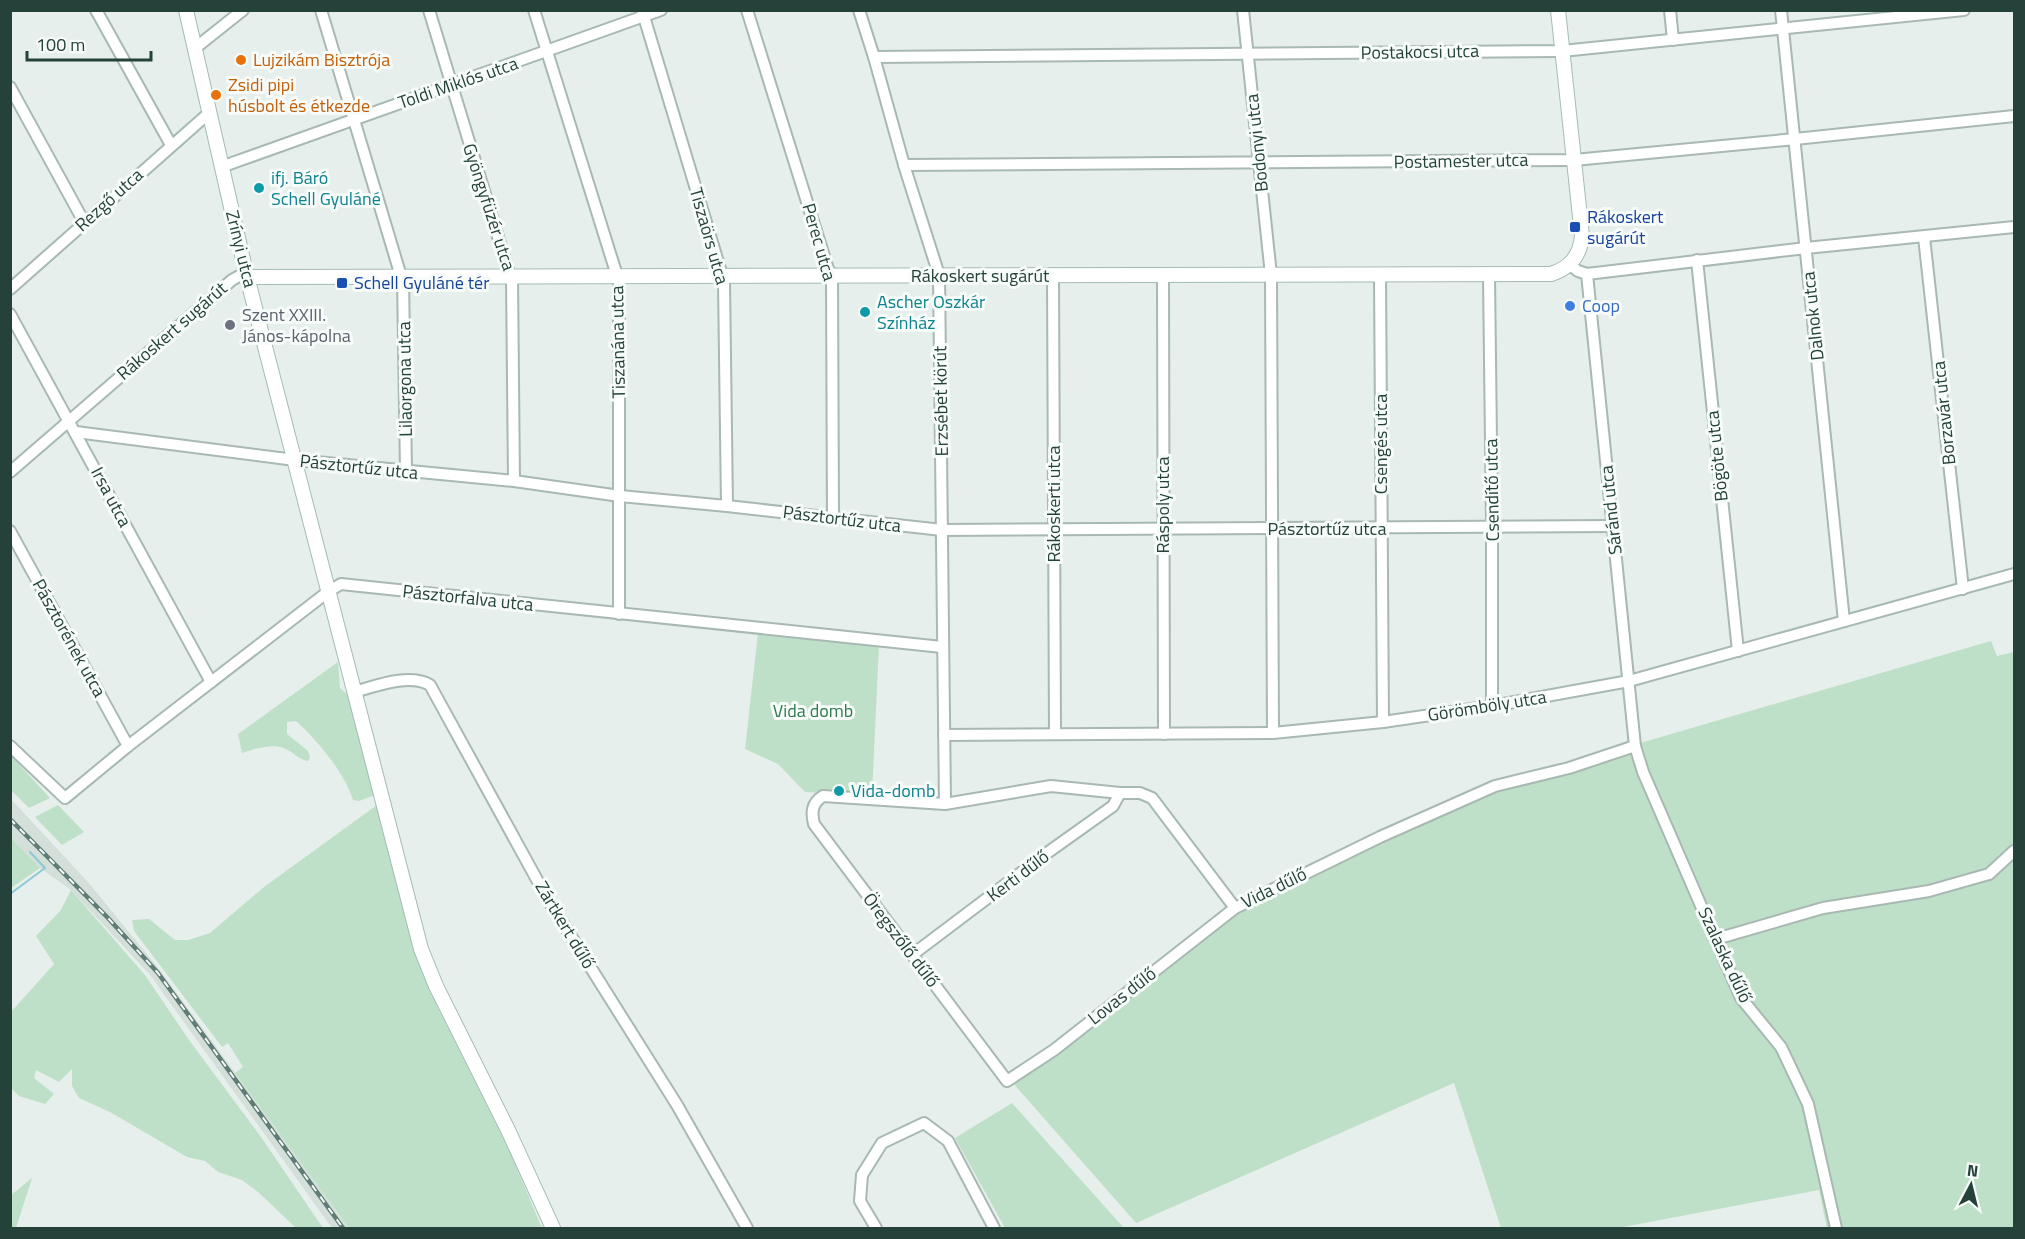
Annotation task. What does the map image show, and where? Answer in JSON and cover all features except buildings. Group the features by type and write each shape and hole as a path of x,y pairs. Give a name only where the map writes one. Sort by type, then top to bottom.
{"street":[{"path":"96,10 171,145"},
{"name":"Zrínyi utca","path":"186,10 247,277 406,893 428,968 553,1228"},
{"path":"194,49 243,10"},
{"name":"Lilaorgona utca","path":"321,10 400,273 404,278 406,472"},
{"name":"Gyöngyfüzér utca","path":"429,10 512,277 514,481"},
{"name":"Tiszanána utca","path":"534,10 617,277 619,614"},
{"name":"Toldi Miklós utca","path":"221,166 546,53 643,14 661,10"},
{"name":"Perec utca","path":"747,10 828,269 832,275 833,518"},
{"name":"Erzsébet körút","path":"859,10 939,275 945,804"},
{"name":"Bodonyi utca","path":"1243,10 1271,275 1273,733"},
{"path":"1558,10 1582,236 1579,252 1570,265 1578,271 1587,274 1806,248 2014,227"},
{"path":"1670,10 1673,40"},
{"name":"Dalnok utca","path":"1781,10 1844,621"},
{"name":"Postakocsi utca","path":"874,57 1562,51 1964,10"},
{"name":"Tiszaörs utca","path":"643,14 725,289 727,506"},
{"path":"10,87 84,222"},
{"name":"Rezgő utca","path":"10,289 209,113"},
{"name":"Postamester utca","path":"904,165 1574,160 1795,140 2014,116"},
{"name":"Borzavár utca","path":"1924,237 1963,589"},
{"name":"Bögöte utca","path":"1697,260 1738,651"},
{"name":"Rákoskert sugárút","path":"10,472 239,276 404,278 832,275 1489,275 1551,274 1570,265"},
{"name":"Sáránd utca","path":"1587,274 1635,746"},
{"name":"Ráspoly utca","path":"1163,275 1164,734"},
{"name":"Csengés utca","path":"1380,275 1383,722"},
{"name":"Csendítő utca","path":"1489,275 1492,706"},
{"name":"Rákoskerti utca","path":"1053,276 1055,733"},
{"name":"Irsa utca","path":"10,314 70,420 211,682"},
{"name":"Pásztortűz utca","path":"76,432 295,460 514,481 620,496 942,530 1613,526"},
{"name":"Pásztorének utca","path":"10,531 128,746"},
{"name":"Görömböly utca","path":"944,735 1273,733 1383,722 1492,706 1629,681 2014,574"},
{"name":"Pásztorfalva utca","path":"10,747 65,798 128,746 340,584 942,647"},
{"name":"Zártkert dűlő","path":"354,692 394,682 422,680 430,685 547,898 677,1105 747,1228"},
{"name":"Vida dűlő","path":"823,796 945,804 1051,786 1140,793 1152,798 1235,908 1380,837 1495,786 1569,768 1635,746"},
{"name":"Szalaska dűlő","path":"1635,746 1643,772 1742,998 1781,1047 1808,1104 1836,1228"},
{"name":"Kerti dűlő","path":"912,956 1047,853 1113,806 1120,793"},
{"name":"Öregszőlő dűlő","path":"823,796 813,807 814,824 1007,1081"},
{"path":"1716,939 1823,908 1929,891 1989,874 2014,851"},
{"name":"Lovas dűlő","path":"1007,1081 1054,1050 1235,908"},
{"path":"876,1228 860,1201 862,1174 882,1143 924,1123 948,1141 994,1228"}],"shaded area":[{"path":"10,798 88,882 159,969 349,1228 332,1228 150,975 71,890 40,868 11,838"}],"green space":[{"name":"Vida domb","path":"758,633 879,645 872,795 805,792 778,764 745,749"},
{"path":"1991,641 1997,656 2014,652 2014,1228 1827,1228 1819,1190 1618,1228 1501,1228 1454,1083 1136,1223 1012,1082 1231,915 1366,846 1499,790 1630,746"},
{"path":"338,662 340,688 348,695 375,795 359,801 353,800 344,779 329,758 296,721 287,722 287,734 308,751 310,758 308,761 285,749 273,746 242,753 238,734"},
{"path":"11,756 50,798 29,808 11,790"},
{"path":"58,805 84,832 62,845 35,817"},
{"path":"377,805 414,951 437,1006 504,1138 542,1228 349,1228 235,1073 243,1067 228,1043 222,1047 134,931 132,920 149,919 175,940 188,940 210,933 264,887"},
{"path":"11,838 40,868 10,888"},
{"path":"71,890 145,975 323,1228 296,1228 242,1180 218,1172 205,1161 187,1157 110,1112 79,1098 72,1086 72,1069 59,1082 36,1070 34,1078 54,1094 45,1104 19,1096 11,1088 11,1012 54,964 36,936 61,910"},
{"path":"1012,1103 1124,1228 1005,1228 955,1138"},
{"path":"32,1178 16,1228 11,1228 11,1195"}],"waterway":[{"path":"10,894 45,868 30,852"}],"railway":[{"path":"10,819 108,918 158,973 343,1228"}],"place":[{"name":"Lujzikám Bisztrója","path":"241,60"},
{"name":"Zsidi pipi húsbolt és étkezde","path":"216,95"},
{"name":"ifj. Báró Schell Gyuláné","path":"259,188"},
{"name":"Rákoskert sugárút","path":"1575,227"},
{"name":"Schell Gyuláné tér","path":"342,283"},
{"name":"Coop","path":"1570,306"},
{"name":"Ascher Oszkár Színház","path":"865,312"},
{"name":"Szent XXIII. János-kápolna","path":"230,325"},
{"name":"Vida-domb","path":"839,791"}]}
